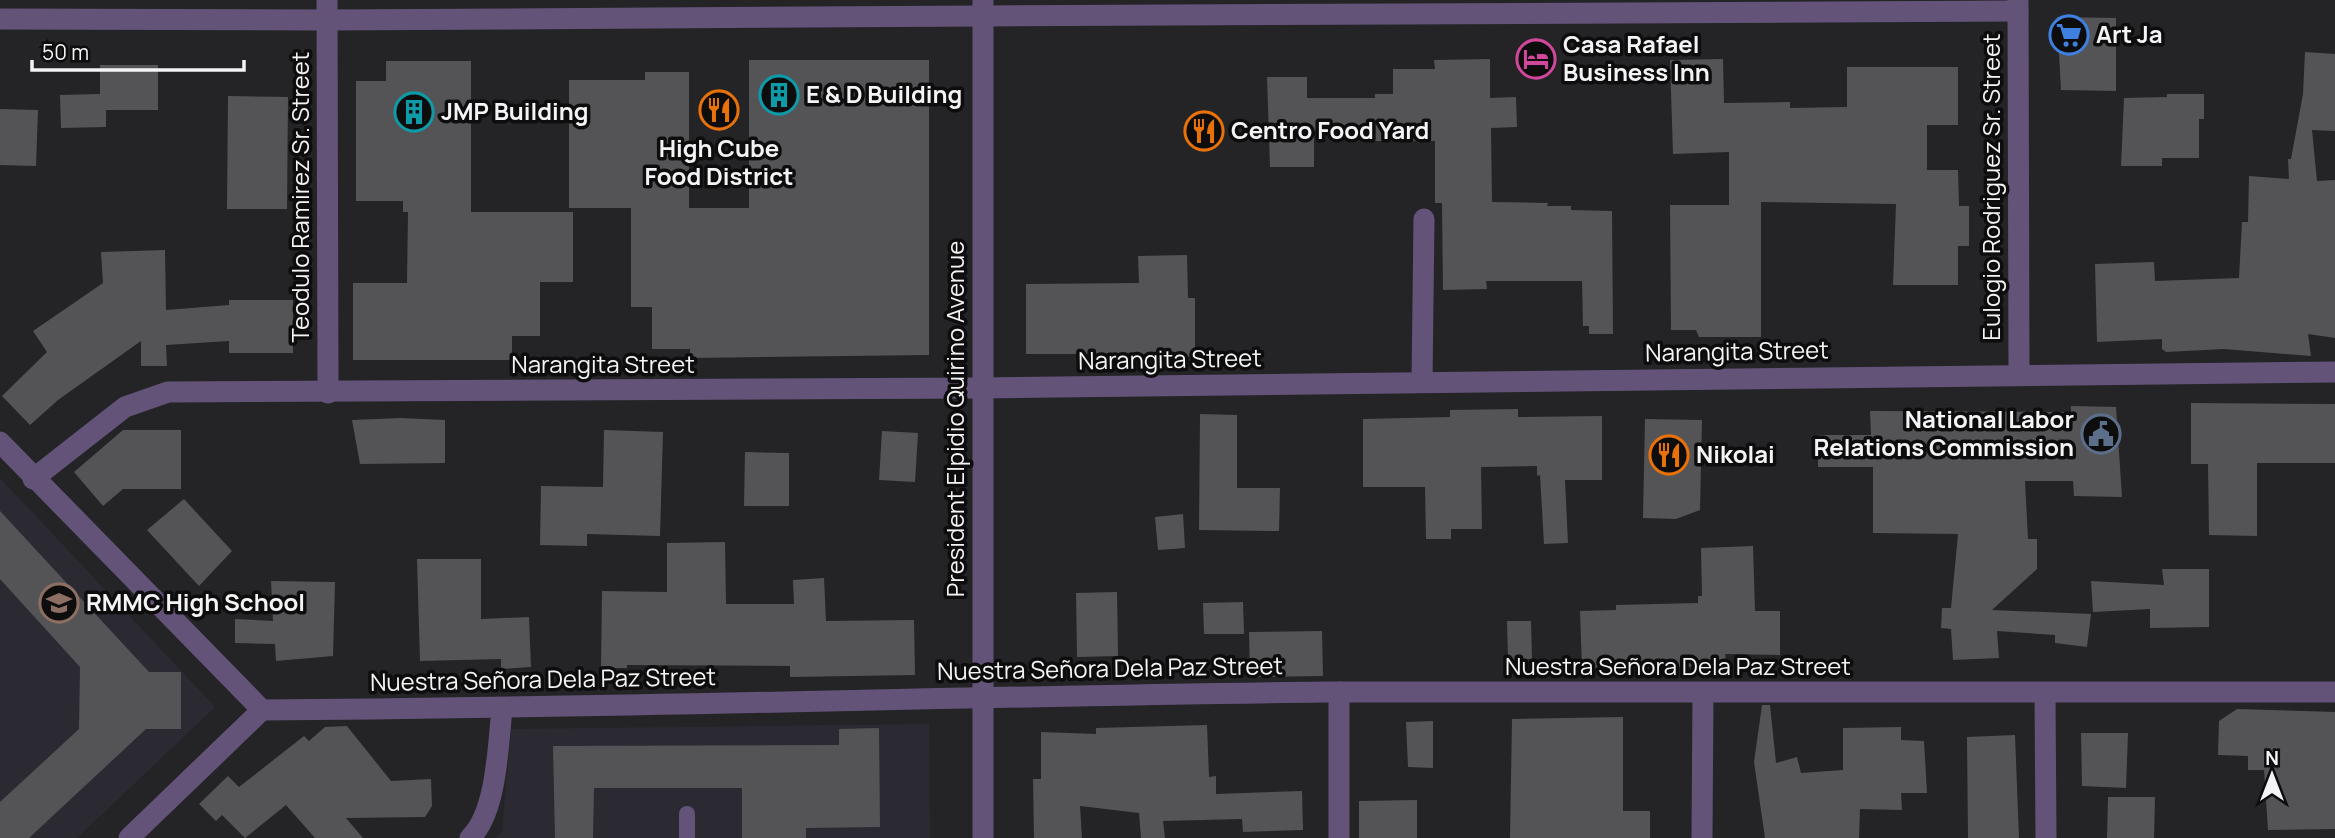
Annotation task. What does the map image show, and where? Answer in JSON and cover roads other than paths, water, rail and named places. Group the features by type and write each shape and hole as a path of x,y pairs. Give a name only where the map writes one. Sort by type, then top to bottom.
{"street":[{"path":"0,19 327,10 2018,6"},
{"name":"Eulogio Rodriguez Sr. Street","path":"2018,6 2019,375"},
{"name":"President Elpidio Quirino Avenue","path":"983,8 983,838"},
{"name":"Teodulo Ramirez Sr. Street","path":"327,10 328,393"},
{"path":"1422,382 1424,219"},
{"name":"Narangita Street","path":"33,479 125,407 148,397 188,391 328,393 983,388 2335,372"},
{"path":"0,442 33,479 262,710 129,838"},
{"path":"1339,692 1339,838"},
{"name":"Nuestra Señora Dela Paz Street","path":"262,710 502,709 982,696 1339,692 2335,692"},
{"path":"1702,838 1703,693"},
{"path":"2045,694 2046,838"},
{"path":"470,838 486,809 493,784 502,709"}],"lane":[{"path":"687,814 687,838"}],"place":[{"name":"Art Ja","path":"2069,35"},
{"name":"Casa Rafael Business Inn","path":"1536,59"},
{"name":"E & D Building","path":"779,95"},
{"name":"High Cube Food District","path":"719,110"},
{"name":"JMP Building","path":"414,112"},
{"name":"Centro Food Yard","path":"1204,131"},
{"name":"National Labor Relations Commission","path":"2101,434"},
{"name":"Nikolai","path":"1669,455"},
{"name":"RMMC High School","path":"59,603"}]}
